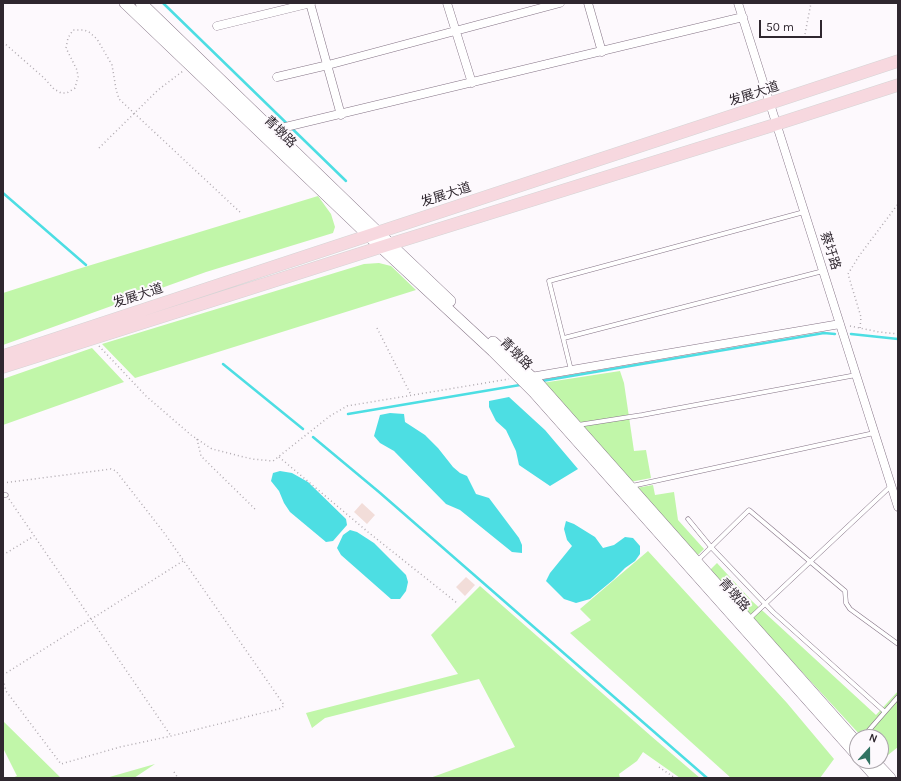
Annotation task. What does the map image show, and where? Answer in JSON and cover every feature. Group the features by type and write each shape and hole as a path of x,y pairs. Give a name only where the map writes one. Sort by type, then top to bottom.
{"main road":[{"name":"青墩路","path":"125,3 373,234 531,377 576,426 625,488"},
{"name":"青墩路","path":"141,3 273,130 373,234"},
{"name":"发展大道","path":"3,356 898,61"},
{"name":"发展大道","path":"3,367 385,245 777,124 898,85"},
{"name":"青墩路","path":"385,245 534,392 625,488 849,739"},
{"path":"869,769 877,778"},
{"path":"882,769 890,778"}],"street":[{"path":"217,26 310,3 341,114"},
{"path":"447,3 472,83"},
{"path":"277,77 328,65 560,3"},
{"path":"588,3 602,52"},
{"name":"蔡圩路","path":"738,3 898,507"},
{"path":"273,130 743,18"},
{"path":"531,377 840,324"}],"lane":[{"path":"571,370 550,281 805,212"},
{"path":"564,338 823,271"},
{"path":"576,426 579,424 642,415 856,375"},
{"path":"625,488 874,432"},
{"path":"745,623 892,486"},
{"path":"693,565 749,510 845,591 846,603 850,609 898,644"},
{"path":"688,519 712,547 766,604 885,712"},
{"path":"869,729 898,697"}],"path":[{"path":"21,3 32,3"},
{"path":"805,34 811,3"},
{"path":"3,42 43,77 54,89 67,93 75,88 78,77 77,70 66,48 68,38 73,30 84,30 89,32 97,40 112,65 119,99 242,214"},
{"path":"99,148 158,90 190,65"},
{"path":"860,328 861,317 848,274 859,256 898,204"},
{"path":"840,324 879,332 898,334"},
{"path":"377,328 411,395"},
{"path":"92,339 146,396 212,450 252,459 273,461 330,416 347,406 519,378"},
{"path":"197,439 201,456 256,510"},
{"path":"279,456 368,532 458,603"},
{"path":"3,483 111,470 116,471 165,534 284,705 282,708 171,736 120,747 61,764 6,691 3,678"},
{"path":"4,495 34,536 171,736"},
{"path":"3,555 34,536"},
{"path":"3,675 183,561"},
{"path":"659,767 675,778"},
{"path":"174,772 178,778"}],"green space":[{"path":"318,196 331,214 335,227 333,233 206,272 3,345 3,293"},
{"path":"379,263 391,266 416,290 135,378 102,344 364,264"},
{"path":"92,348 124,382 3,425 3,379"},
{"path":"620,371 624,383 634,451 646,450 651,478 630,482 542,383"},
{"path":"653,485 655,495 674,492 678,520 704,549 696,557 636,488"},
{"path":"648,551 787,703 834,759 820,778 731,778 570,633 591,620 580,609"},
{"path":"717,563 752,601 876,715 898,691 898,747 889,754 889,729 855,729 709,571"},
{"path":"480,586 700,778 680,778 643,752 637,761 619,774 620,778 430,778 515,747 479,679 325,718 312,728 306,713 458,674 431,635"},
{"path":"3,721 61,778 12,778 17,776 3,748"},
{"path":"155,764 134,778 106,778"}],"water":[{"path":"509,397 545,430 578,469 550,486 519,465 516,451 506,430 496,421 489,407 489,401"},
{"path":"390,413 404,414 405,422 425,435 438,448 453,467 460,473 467,476 476,494 489,498 519,538 522,545 522,553 512,552 460,510 446,504 394,451 380,443 374,436 380,415"},
{"path":"280,471 292,473 308,482 346,519 347,525 333,541 326,542 290,512 279,491 271,481 273,473"},
{"path":"566,521 574,524 595,537 603,548 614,545 625,537 633,538 640,546 640,554 635,561 590,599 576,603 564,599 546,581 550,573 572,546 567,540 564,529"},
{"path":"350,530 357,532 374,543 406,575 408,582 406,591 400,599 391,599 341,555 337,548 343,535"}],"building":[{"path":"362,503 375,515 367,524 354,512"},
{"path":"466,577 475,585 465,596 456,587"}],"waterway":[{"path":"163,3 346,181"},
{"path":"3,193 86,265"},
{"path":"542,381 824,333 835,334"},
{"path":"851,334 898,339"},
{"path":"223,364 303,429"},
{"path":"348,414 520,385"},
{"path":"313,437 379,492 707,778"}]}
